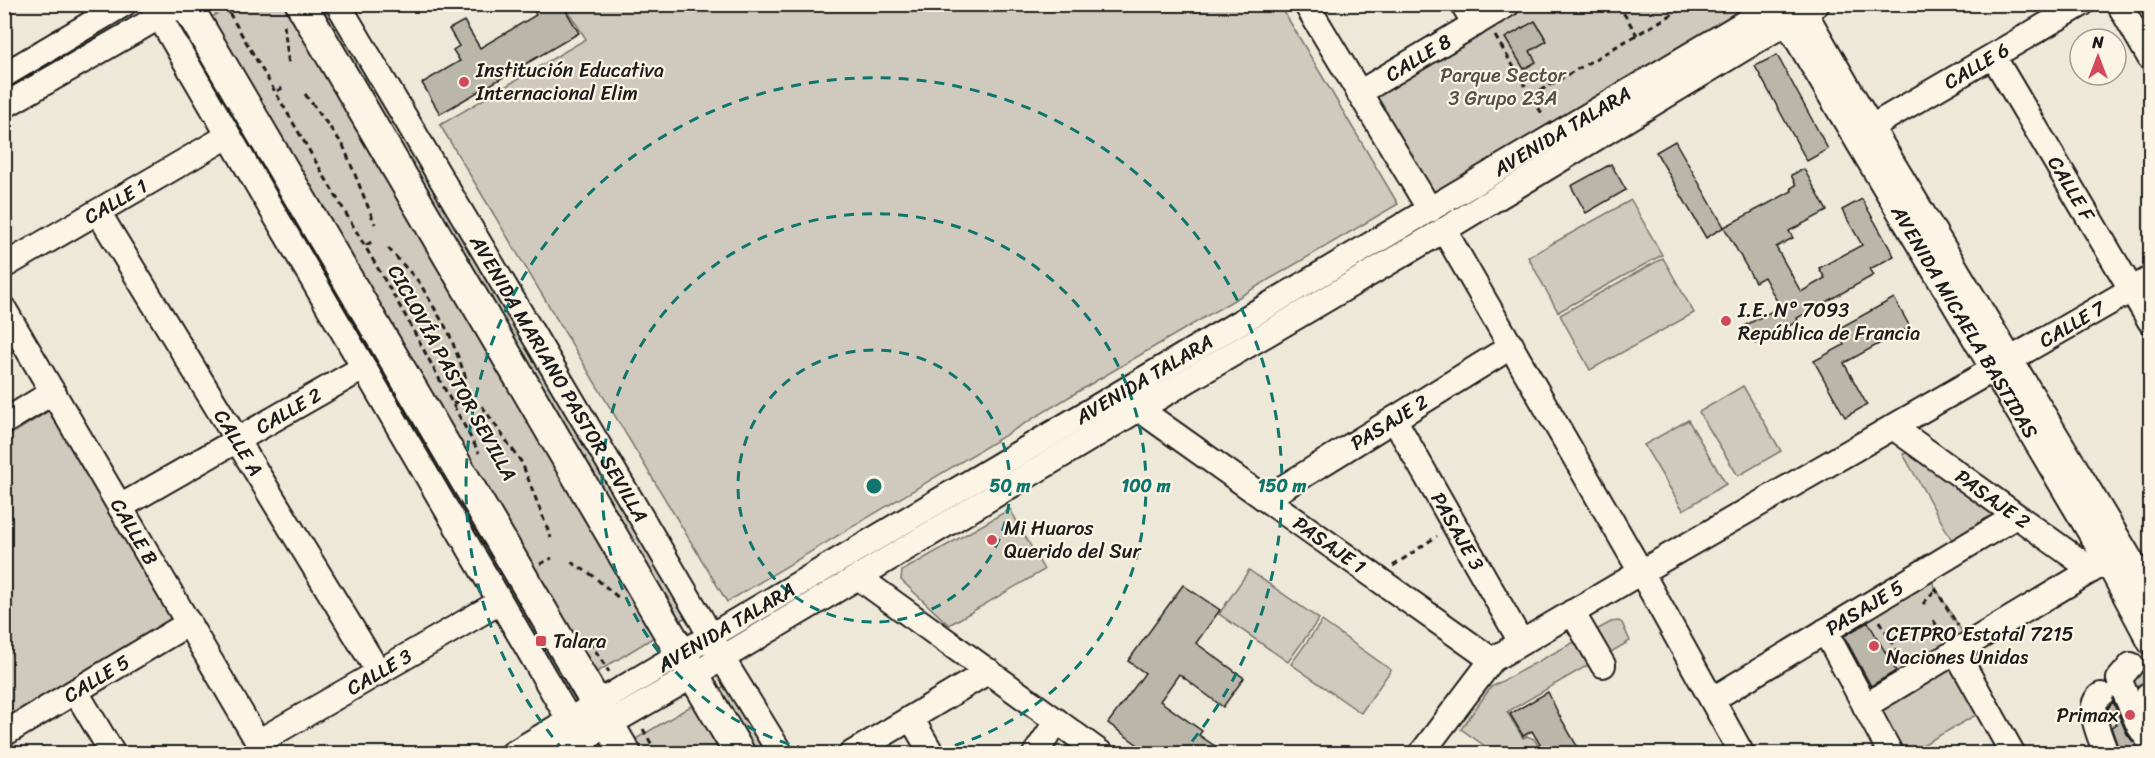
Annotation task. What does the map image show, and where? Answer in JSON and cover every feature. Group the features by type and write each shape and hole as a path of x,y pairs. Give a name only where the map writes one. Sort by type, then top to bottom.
{"main road":[{"path":"186,4 615,706 626,753"},
{"name":"AVENIDA MARIANO PASTOR SEVILLA","path":"291,11 740,753"}],"street":[{"path":"4,75 124,4"},
{"path":"4,106 155,11 181,4"},
{"name":"AVENIDA MARIANO PASTOR SEVILLA","path":"338,4 722,658 781,753"},
{"path":"1306,4 1430,210"},
{"name":"CALLE 8","path":"1359,93 1474,16 1508,4"},
{"name":"CALLE 6","path":"1871,127 2082,4"},
{"path":"2119,4 2151,58"},
{"name":"AVENIDA TALARA","path":"688,664 710,637 1555,136 1791,8"},
{"name":"AVENIDA TALARA","path":"557,753 580,737 615,706 688,664 722,658 1444,230 1791,8"},
{"name":"AVENIDA MICAELA BASTIDAS","path":"1791,8 1871,127 2002,365 2099,566 2151,642"},
{"name":"AVENIDA MICAELA BASTIDAS","path":"1791,8 2002,365 2151,592"},
{"path":"155,11 580,737"},
{"name":"CALLE F","path":"1993,56 2141,285 2151,321"},
{"name":"CALLE 1","path":"4,266 228,136"},
{"name":"CALLE A","path":"98,212 378,673"},
{"path":"1444,230 1641,572 1742,753"},
{"name":"CALLE 7","path":"1491,660 2141,285"},
{"name":"CALLE B","path":"4,309 262,748"},
{"name":"PASAJE 2","path":"1265,499 1512,346"},
{"name":"CALLE 2","path":"120,507 363,368"},
{"path":"4,422 53,392"},
{"name":"PASAJE 1","path":"1139,409 1491,660"},
{"name":"PASAJE 3","path":"1394,419 1521,642"},
{"name":"PASAJE 2","path":"1893,427 2016,516 2099,566"},
{"name":"PASAJE 5","path":"1713,699 2016,516"},
{"path":"1865,706 1958,641 2099,566"},
{"path":"858,577 1102,753"},
{"name":"CALLE 3","path":"262,748 378,673 500,602"},
{"path":"1572,612 1603,665"},
{"name":"CALLE 5","path":"4,734 189,623"},
{"path":"1825,631 1891,753"},
{"path":"1958,641 2013,753"},
{"path":"2148,745 2139,726 2131,689 2151,647"},
{"path":"1421,753 1491,660"},
{"path":"851,753 989,671"},
{"path":"2106,753 2093,713 2094,702 2131,689"},
{"path":"76,692 113,753"},
{"path":"911,718 932,753"},
{"path":"1035,753 1057,721"},
{"name":"AVENIDA TALARA","path":"512,753 580,737"}],"path":[{"name":"CICLOVÍA PASTOR SEVILLA","path":"224,4 365,245 479,453"},
{"path":"1618,4 1637,35"},
{"path":"1531,96 1690,4"},
{"path":"289,66 284,27 291,11"},
{"path":"1474,16 1531,96 1555,136"},
{"path":"276,92 286,86"},
{"path":"305,94 343,145 375,224"},
{"path":"365,245 375,240"},
{"path":"388,248 419,282 449,333 466,378"},
{"path":"453,404 463,398"},
{"path":"482,406 522,463 551,538"},
{"path":"1376,578 1454,525"},
{"path":"540,564 552,558"},
{"path":"571,562 613,591 623,603"},
{"path":"1932,583 1958,641"},
{"path":"1923,604 1936,589"},
{"path":"1879,619 1905,664"},
{"path":"1890,639 1903,635 1913,626"},
{"path":"584,633 615,706 657,753"}],"green space":[{"path":"231,5 286,5 656,636 594,674 207,20"},
{"path":"308,5 330,5 691,614 673,625"},
{"path":"564,5 1280,5 1398,204 1094,382 727,602 440,125 586,39"},
{"name":"Parque Sector 3 Grupo 23A","path":"1525,5 1755,5 1432,196 1372,96"},
{"path":"190,27 576,684 562,693 176,36"},
{"path":"1631,200 1662,255 1558,312 1528,257"},
{"path":"1663,258 1694,313 1590,370 1560,315"},
{"path":"1743,386 1781,451 1738,476 1699,412"},
{"path":"52,409 179,621 5,723 5,438"},
{"path":"1688,420 1726,484 1683,510 1644,445"},
{"path":"1907,453 1995,515 1953,542 1903,454"},
{"name":"Mi Huaros Querido del Sur","path":"1010,509 1044,570 949,625 901,580 902,571"},
{"path":"1249,570 1319,619 1288,662 1219,614"},
{"path":"1928,575 1967,640 1868,699 1829,634"},
{"path":"1322,621 1391,670 1361,713 1291,664"},
{"path":"1619,621 1630,641 1507,712 1523,738 1527,736 1534,739 1543,753 1495,753 1461,729 1491,687 1611,622"},
{"path":"1952,668 1978,714 1908,753 1902,754 1877,711"},
{"path":"731,682 773,753 749,753 714,692"},
{"path":"696,703 725,753 642,753 634,740"}],"building":[{"path":"530,4 562,4 579,33 440,114 422,83 460,61 453,50 459,46 449,29 464,21 480,48 536,15"},
{"path":"1535,21 1547,41 1530,51 1536,62 1524,69 1505,38"},
{"path":"1777,55 1828,149 1807,161 1755,66"},
{"path":"1675,141 1724,227 1706,238 1656,152"},
{"path":"1611,164 1626,190 1586,213 1571,186"},
{"path":"1804,169 1827,211 1789,231 1793,238 1776,247 1801,292 1825,278 1819,268 1862,245 1842,210 1862,199 1894,256 1870,269 1874,275 1756,344 1746,325 1780,307 1764,277 1755,282 1724,227 1792,191 1791,188 1796,185 1791,175"},
{"path":"1894,298 1910,327 1844,363 1867,405 1845,417 1814,361 1844,345 1836,330"},
{"path":"1183,585 1220,610 1196,643 1244,678 1223,707 1179,674 1160,701 1202,731 1199,735 1225,753 1149,753 1108,723 1145,673 1128,661"},
{"path":"1868,622 1896,671 1871,686 1844,636"},
{"path":"1548,692 1581,753 1545,753 1532,731 1523,736 1510,714"},
{"path":"2113,702 2127,734 2142,753 2120,753 2111,727 2117,724 2108,708"}],"tunnel":[{"path":"2137,677 2148,695"},
{"path":"2139,754 2144,749"}],"place":[{"name":"Institución Educativa Internacional Elim","path":"464,82"},
{"name":"I.E. N° 7093 República de Francia","path":"1726,321"},
{"name":"Mi Huaros Querido del Sur","path":"992,540"},
{"name":"Talara","path":"541,641"},
{"name":"CETPRO Estatal 7215 Naciones Unidas","path":"1874,646"},
{"name":"Primax","path":"2130,715"}]}
